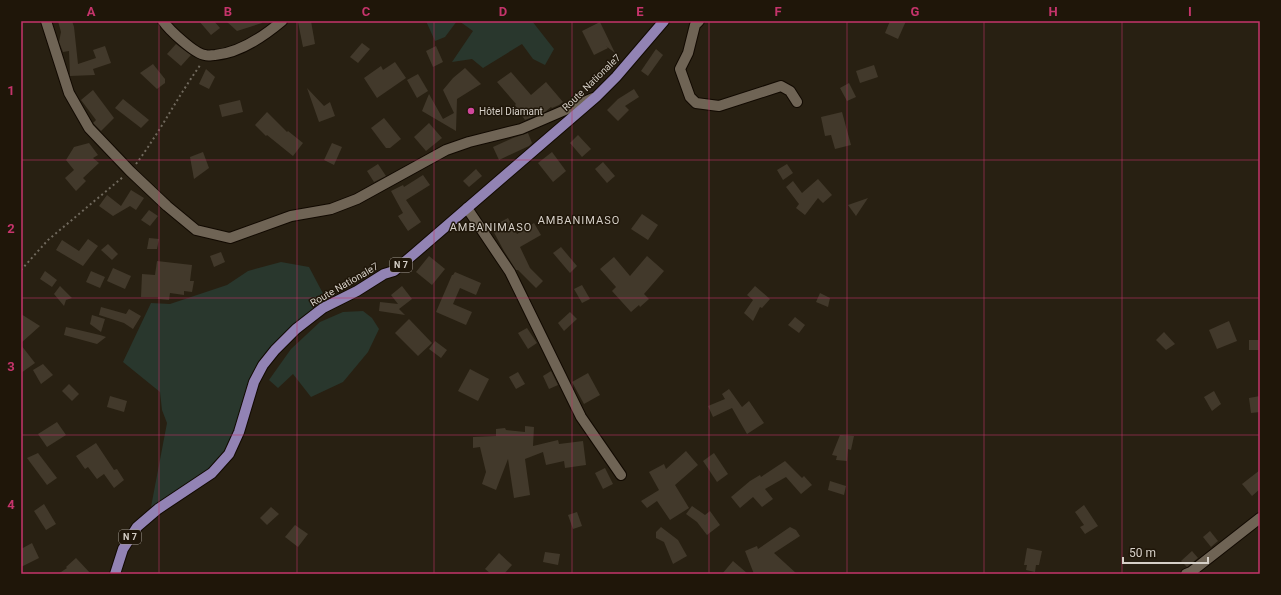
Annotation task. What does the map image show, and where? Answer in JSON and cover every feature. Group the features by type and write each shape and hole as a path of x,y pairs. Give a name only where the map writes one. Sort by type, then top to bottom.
{"main road":[{"name":"Route Nationale7","path":"115,574 123,549 138,527 158,509 212,473 229,454 239,432 254,382 263,365 275,350 296,329 323,308 357,291 384,274 394,271 596,97 616,77 664,21"}],"street":[{"path":"46,21 69,93 89,128 130,171 167,206 196,230 230,238 291,216 331,209 357,199 446,150 469,142 521,129 596,97"},
{"path":"163,21 168,28 194,50 205,56 235,51 256,40 282,21"},
{"path":"699,21 695,25 688,53 680,68 690,97 696,103 719,106 781,86 790,91 797,102"},
{"path":"468,208 510,272 581,417 620,475"},
{"path":"1186,574 1191,572 1260,518"}],"path":[{"path":"21,270 48,240 130,171 151,144 205,56"}],"green space":[{"path":"426,21 457,21 445,37 435,41"},
{"path":"459,21 532,21 554,49 545,65 533,59 522,44 483,68 472,59 452,62 473,31"},
{"path":"281,262 309,267 327,301 279,338 254,376 237,436 206,475 151,507 167,423 162,410 160,392 123,362 151,303 170,304 227,285 248,271"},
{"path":"363,311 372,318 379,329 368,352 343,382 311,397 293,374 278,388 269,380 291,349 320,322 343,312"}],"building":[{"path":"58,21 72,21 78,64 96,58 93,50 105,46 111,63 93,69 95,75 70,76 69,51 63,52 59,42 61,32"},
{"path":"199,21 214,21 220,28 211,35"},
{"path":"226,21 262,21 262,23 237,31"},
{"path":"311,21 315,44 303,47 298,22"},
{"path":"890,21 906,21 898,39 885,33"},
{"path":"600,22 615,53 606,46 608,48 594,55 582,31"},
{"path":"362,43 370,49 358,63 350,57"},
{"path":"176,44 191,55 181,66 167,54"},
{"path":"436,46 443,62 433,67 426,51"},
{"path":"656,49 663,55 648,76 641,71"},
{"path":"395,62 406,78 377,98 364,78 381,66 383,70"},
{"path":"153,64 165,79 165,83 157,89 140,73"},
{"path":"874,65 878,77 860,83 856,71"},
{"path":"465,68 481,84 457,99 456,131 422,111 429,94 443,119 454,113 443,90 453,78"},
{"path":"206,69 215,77 209,89 199,84"},
{"path":"511,72 531,95 546,82 563,102 552,108 551,107 545,112 525,120 515,105 516,104 497,82"},
{"path":"418,74 428,91 417,98 407,80"},
{"path":"849,83 856,97 847,101 840,88"},
{"path":"307,88 324,106 330,102 335,116 319,122"},
{"path":"634,89 639,97 625,106 629,110 618,121 607,110 618,99"},
{"path":"93,90 114,118 101,131 93,123 96,120 81,100"},
{"path":"123,99 149,120 141,128 115,108"},
{"path":"240,100 243,112 222,117 219,105"},
{"path":"267,112 287,132 288,131 303,143 293,156 267,135 266,136 255,125"},
{"path":"842,112 851,145 835,149 831,135 825,136 821,117"},
{"path":"384,118 401,139 390,148 386,148 371,128"},
{"path":"429,123 442,138 426,151 414,137"},
{"path":"528,133 532,143 529,146 499,160 493,147"},
{"path":"578,135 591,149 582,157 570,143"},
{"path":"89,143 98,155 93,158 99,163 83,178 86,181 76,191 65,178 74,170 66,160 74,147"},
{"path":"332,143 342,147 334,165 324,160"},
{"path":"203,152 209,168 194,179 190,157"},
{"path":"552,152 566,171 553,182 538,163"},
{"path":"603,162 615,176 607,183 595,169"},
{"path":"378,164 386,176 374,182 367,171"},
{"path":"787,164 793,173 783,180 777,170"},
{"path":"476,169 482,176 469,187 463,181"},
{"path":"423,175 430,185 406,200 421,222 408,231 398,216 403,213 391,191 403,185 404,187"},
{"path":"818,179 832,195 823,203 818,198 805,215 796,208 799,204 786,187 793,181 802,193"},
{"path":"131,190 144,198 136,210 130,206 113,216 99,206 107,195 121,206"},
{"path":"868,198 856,216 848,205"},
{"path":"149,210 158,216 150,226 141,220"},
{"path":"642,214 658,225 648,240 631,229"},
{"path":"508,218 517,234 534,223 541,235 520,247 530,268 543,281 536,288 518,270 516,270 491,227"},
{"path":"149,238 159,239 157,249 147,249"},
{"path":"88,239 98,246 83,266 56,250 62,240 79,251"},
{"path":"108,244 118,254 112,260 101,250"},
{"path":"561,247 577,266 570,273 553,253"},
{"path":"221,252 225,262 214,267 210,256"},
{"path":"429,256 445,269 432,285 416,272"},
{"path":"647,256 664,271 644,294 649,299 640,307 639,305 631,312 612,291 616,287 600,269 614,257 630,276"},
{"path":"157,261 192,265 190,281 194,281 192,292 184,291 184,295 170,293 169,300 158,299 158,297 141,297 142,274 155,275"},
{"path":"113,268 131,276 125,289 107,281"},
{"path":"45,271 57,280 52,287 40,279"},
{"path":"91,271 105,277 100,288 86,282"},
{"path":"455,272 481,283 476,295 460,288 453,304 472,312 466,325 436,312 452,275"},
{"path":"582,285 590,299 582,303 574,289"},
{"path":"60,286 72,298 66,300 64,306 54,294"},
{"path":"402,286 412,299 399,309 405,315 379,311 380,302 398,304 391,295"},
{"path":"755,286 770,299 762,308 760,307 753,321 744,313 753,300 747,295"},
{"path":"820,293 830,298 828,307 816,302"},
{"path":"101,307 126,314 129,309 141,316 133,329 124,323 99,315"},
{"path":"570,312 577,319 564,331 558,323"},
{"path":"21,314 40,326 21,343"},
{"path":"92,315 105,319 101,332 90,324"},
{"path":"795,317 805,325 799,333 788,325"},
{"path":"409,319 432,343 418,356 395,333"},
{"path":"1229,321 1237,341 1217,349 1209,330"},
{"path":"66,327 106,337 97,344 64,335"},
{"path":"527,328 537,343 528,349 518,333"},
{"path":"1164,332 1175,344 1166,350 1156,340"},
{"path":"1249,340 1260,340 1260,350 1249,350"},
{"path":"435,341 447,350 441,358 429,349"},
{"path":"21,345 35,363 21,373"},
{"path":"43,364 53,375 41,384 33,370"},
{"path":"470,369 489,379 478,401 458,391"},
{"path":"551,371 558,385 549,389 543,376"},
{"path":"518,372 525,384 516,389 509,377"},
{"path":"588,373 600,395 584,404 572,382"},
{"path":"69,384 79,394 72,401 62,391"},
{"path":"729,389 742,407 749,401 764,423 747,434 732,408 713,417 708,406 725,399 722,394"},
{"path":"1214,391 1221,404 1212,411 1204,397"},
{"path":"110,396 127,401 124,412 107,407"},
{"path":"1260,396 1260,412 1251,413 1249,398"},
{"path":"57,422 66,435 47,447 38,434"},
{"path":"525,426 534,427 533,446 558,440 559,444 583,441 586,465 565,468 564,461 546,465 543,452 525,459 530,495 514,498 508,459 496,490 482,484 486,472 480,447 473,448 473,437 496,436 496,429 505,428 506,430 525,432"},
{"path":"840,435 854,436 851,450 848,449 847,461 836,460 837,456 832,455"},
{"path":"96,443 114,470 117,469 124,480 114,488 104,474 97,479 88,467 85,469 76,456"},
{"path":"686,451 698,465 675,485 689,508 670,520 657,501 647,508 641,501 659,490 649,472 664,464 666,469"},
{"path":"38,453 57,478 47,485 27,458"},
{"path":"714,453 728,474 717,482 703,461"},
{"path":"785,461 802,478 804,476 812,485 801,494 786,477 765,489 773,499 762,507 753,497 740,508 731,497 750,481 760,475 761,477"},
{"path":"605,468 613,484 603,489 595,473"},
{"path":"1260,470 1260,489 1252,496 1242,484"},
{"path":"830,481 846,486 844,495 828,490"},
{"path":"44,504 56,524 46,530 34,511"},
{"path":"1084,505 1098,526 1085,534 1080,527 1084,525 1075,512"},
{"path":"692,506 705,515 710,511 720,525 707,535 697,522 686,514"},
{"path":"271,507 279,514 267,525 260,518"},
{"path":"577,512 582,526 573,529 568,515"},
{"path":"295,525 308,534 298,547 285,537"},
{"path":"661,527 678,540 687,556 673,564 664,542 656,538 656,532"},
{"path":"790,527 796,530 800,536 774,553 797,574 754,574 745,551 757,546 758,549"},
{"path":"1210,531 1218,541 1211,547 1203,537"},
{"path":"32,543 39,558 21,567 21,549"},
{"path":"1027,548 1042,551 1039,565 1036,565 1035,572 1026,570 1027,565 1024,565"},
{"path":"1192,551 1198,558 1187,567 1181,561"},
{"path":"545,552 560,554 558,565 543,562"},
{"path":"499,553 512,565 504,574 491,574 485,569"},
{"path":"76,558 91,574 58,574 67,568 66,567"},
{"path":"733,561 748,574 722,574"}],"place":[{"name":"Hôtel Diamant","path":"471,111"}],"district":[{"name":"AMBANIMASO","path":"579,220"},
{"name":"AMBANIMASO","path":"491,227"}]}
